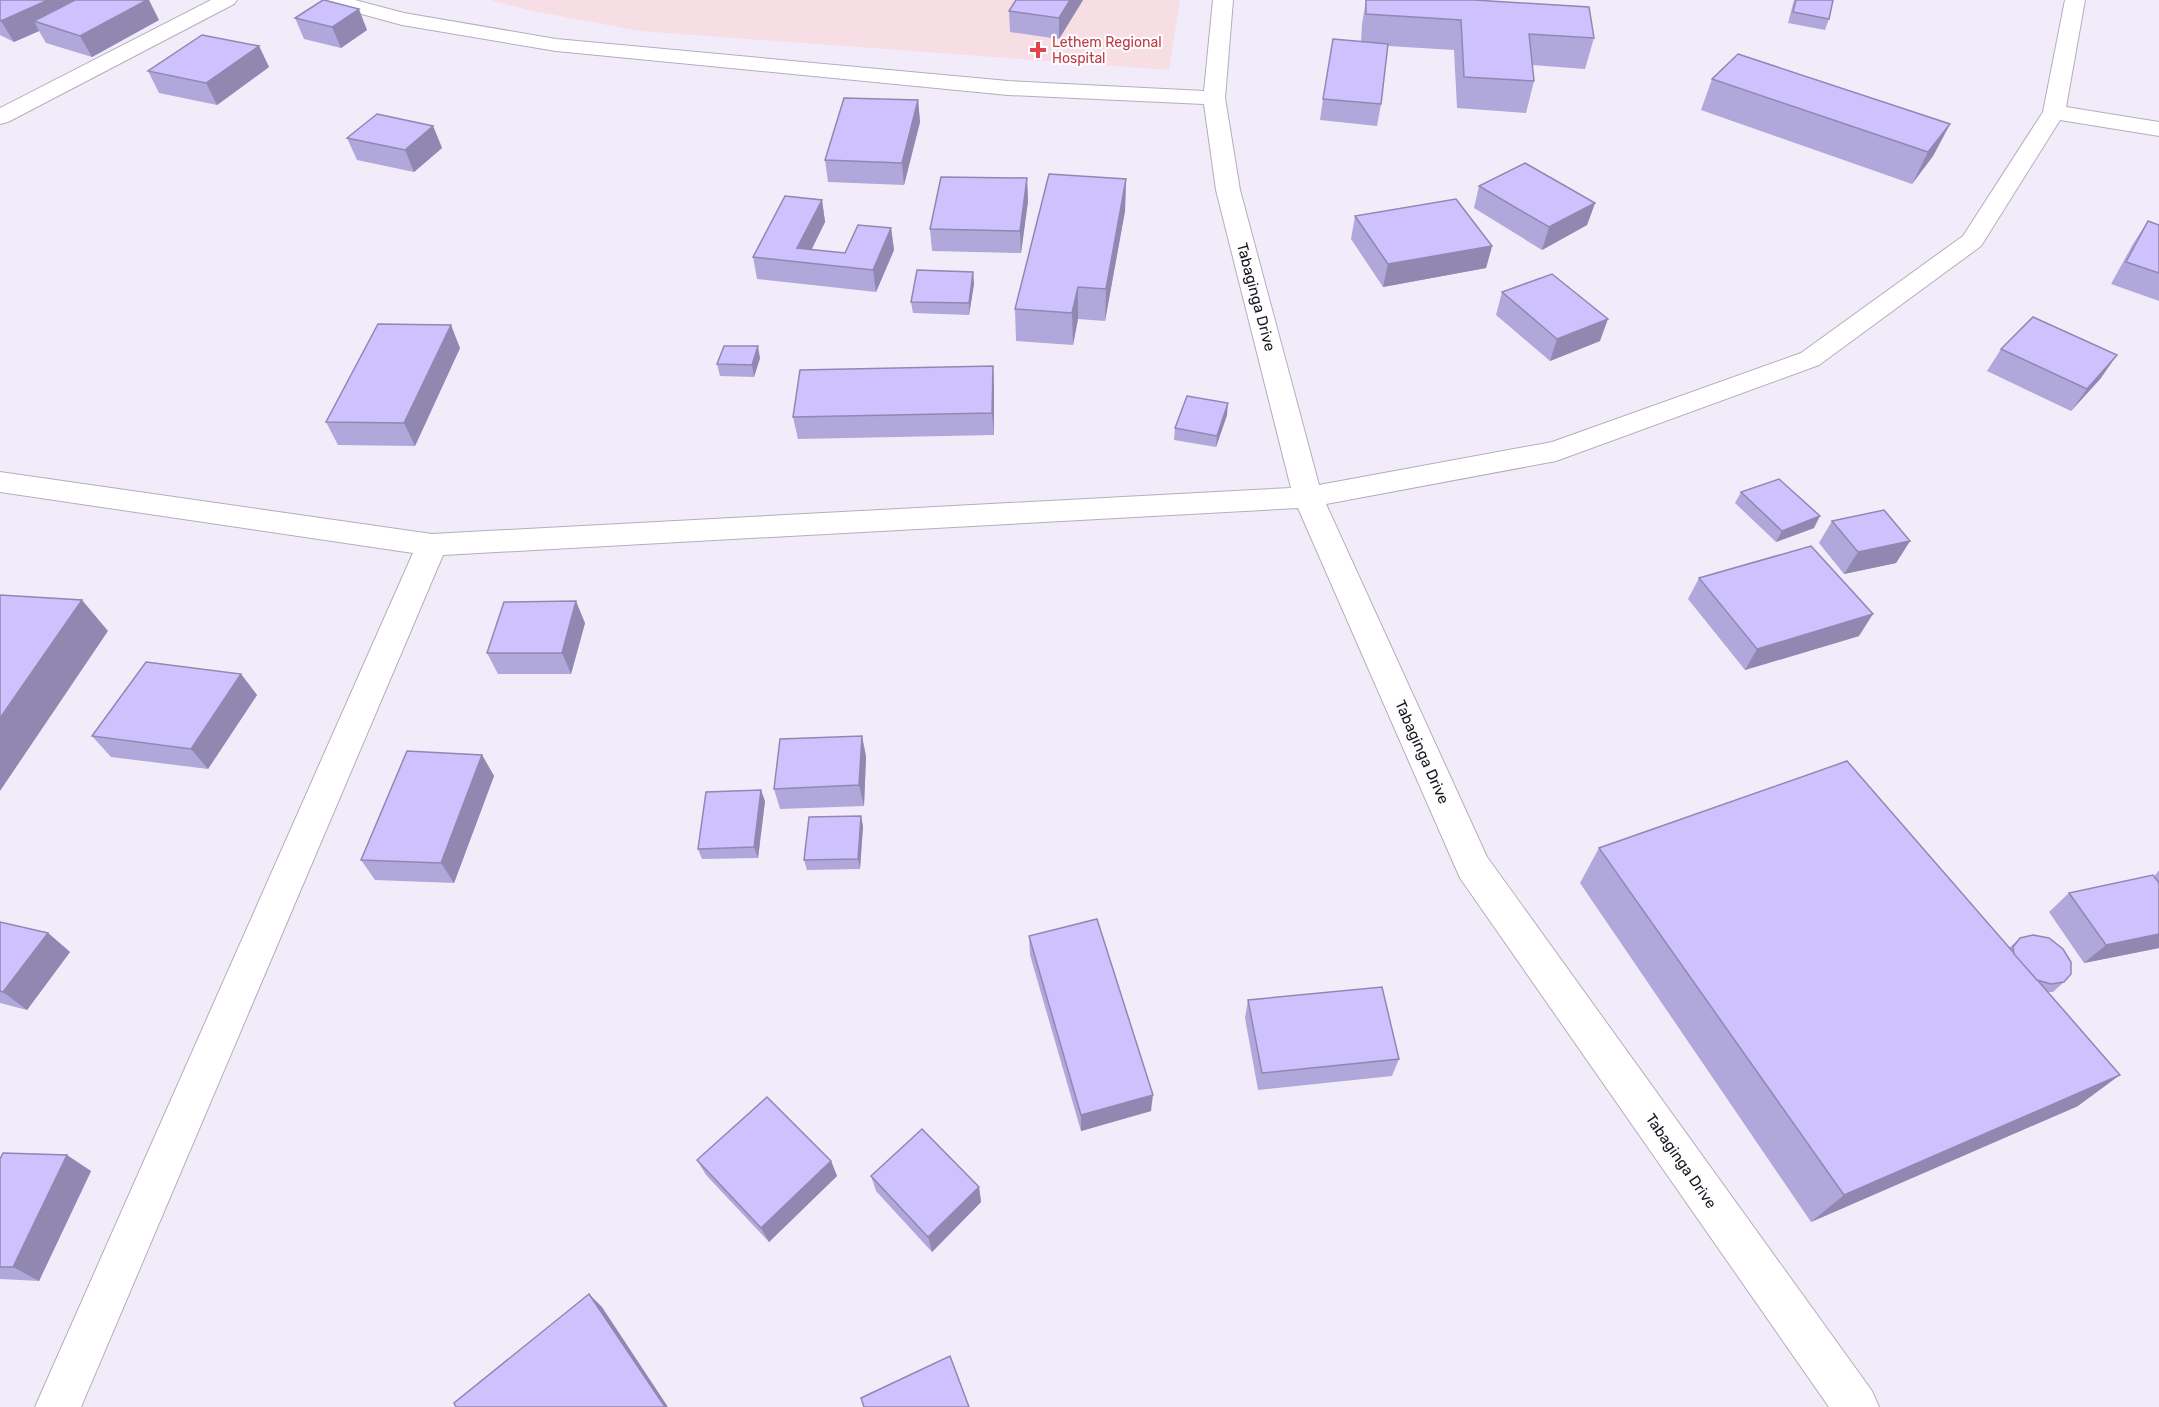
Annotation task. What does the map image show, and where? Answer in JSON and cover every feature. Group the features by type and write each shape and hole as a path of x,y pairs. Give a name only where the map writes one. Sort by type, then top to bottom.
{"street":[{"path":"0,117 227,0"},
{"path":"332,0 402,19 556,45 1008,88 1214,98"},
{"name":"Tabaginga Drive","path":"1223,0 1214,98 1228,190 1308,498 1473,867 1856,1407"},
{"path":"0,482 432,545 1308,498 1556,451 1810,359 1972,241 2054,112 2075,0"},
{"path":"2054,112 2159,129"},
{"path":"58,1407 432,545"}],"shaded area":[{"name":"Lethem Regional Hospital","path":"490,0 1180,0 1169,70 640,31 532,11"}],"building":[{"path":"0,0 48,0 1,21"},
{"path":"75,0 147,0 80,36 34,21"},
{"path":"323,0 359,9 332,27 295,18"},
{"path":"1016,0 1070,0 1059,18 1009,11"},
{"path":"1366,0 1474,0 1589,7 1594,38 1529,34 1534,81 1464,77 1461,20 1366,14"},
{"path":"1796,0 1833,0 1829,19 1793,12"},
{"path":"202,35 259,46 206,83 148,71"},
{"path":"1333,39 1388,44 1381,104 1323,99"},
{"path":"1738,54 1950,124 1928,152 1712,79"},
{"path":"844,98 918,100 902,163 825,160"},
{"path":"377,114 433,126 405,150 347,138"},
{"path":"1525,163 1595,203 1549,227 1479,186"},
{"path":"1049,174 1126,179 1106,289 1078,287 1072,313 1015,309"},
{"path":"941,177 1027,178 1020,231 930,229"},
{"path":"785,196 822,200 797,248 845,253 858,225 891,228 873,270 753,257"},
{"path":"1456,199 1492,246 1388,264 1355,216"},
{"path":"2148,221 2159,225 2159,273 2126,262"},
{"path":"917,270 973,272 969,303 911,302"},
{"path":"1552,274 1608,319 1557,339 1502,292"},
{"path":"2033,317 2117,355 2087,389 2001,349"},
{"path":"378,324 451,325 404,423 326,422"},
{"path":"724,346 758,346 752,365 717,364"},
{"path":"993,366 992,413 793,417 800,370"},
{"path":"1187,396 1228,403 1217,436 1175,428"},
{"path":"1779,479 1820,516 1782,531 1741,492"},
{"path":"1884,510 1910,541 1858,552 1832,521"},
{"path":"1811,546 1873,614 1757,649 1699,578"},
{"path":"0,595 82,600 0,718"},
{"path":"576,601 562,653 487,653 504,602"},
{"path":"146,662 241,674 191,749 92,736"},
{"path":"862,736 859,785 774,789 780,739"},
{"path":"407,751 482,755 441,863 361,860"},
{"path":"1847,761 2120,1075 1844,1195 1599,848"},
{"path":"761,790 754,847 698,849 706,792"},
{"path":"861,816 858,859 804,860 809,817"},
{"path":"2153,875 2159,883 2159,934 2106,945 2069,893"},
{"path":"1097,919 1153,1095 1081,1115 1029,936"},
{"path":"0,922 48,933 3,992 0,991"},
{"path":"2033,935 2049,938 2063,949 2071,962 2071,974 2064,982 2051,984 2037,980 2014,954 2013,947 2020,938"},
{"path":"1382,987 1399,1059 1262,1073 1248,1000"},
{"path":"767,1097 831,1161 761,1228 697,1160"},
{"path":"922,1129 979,1187 928,1237 871,1176"},
{"path":"3,1153 67,1155 13,1267 0,1267 0,1159"},
{"path":"589,1294 665,1407 456,1407 454,1403"},
{"path":"950,1356 969,1407 864,1407 861,1398"}],"place":[{"name":"Lethem Regional Hospital","path":"1038,50"}]}
